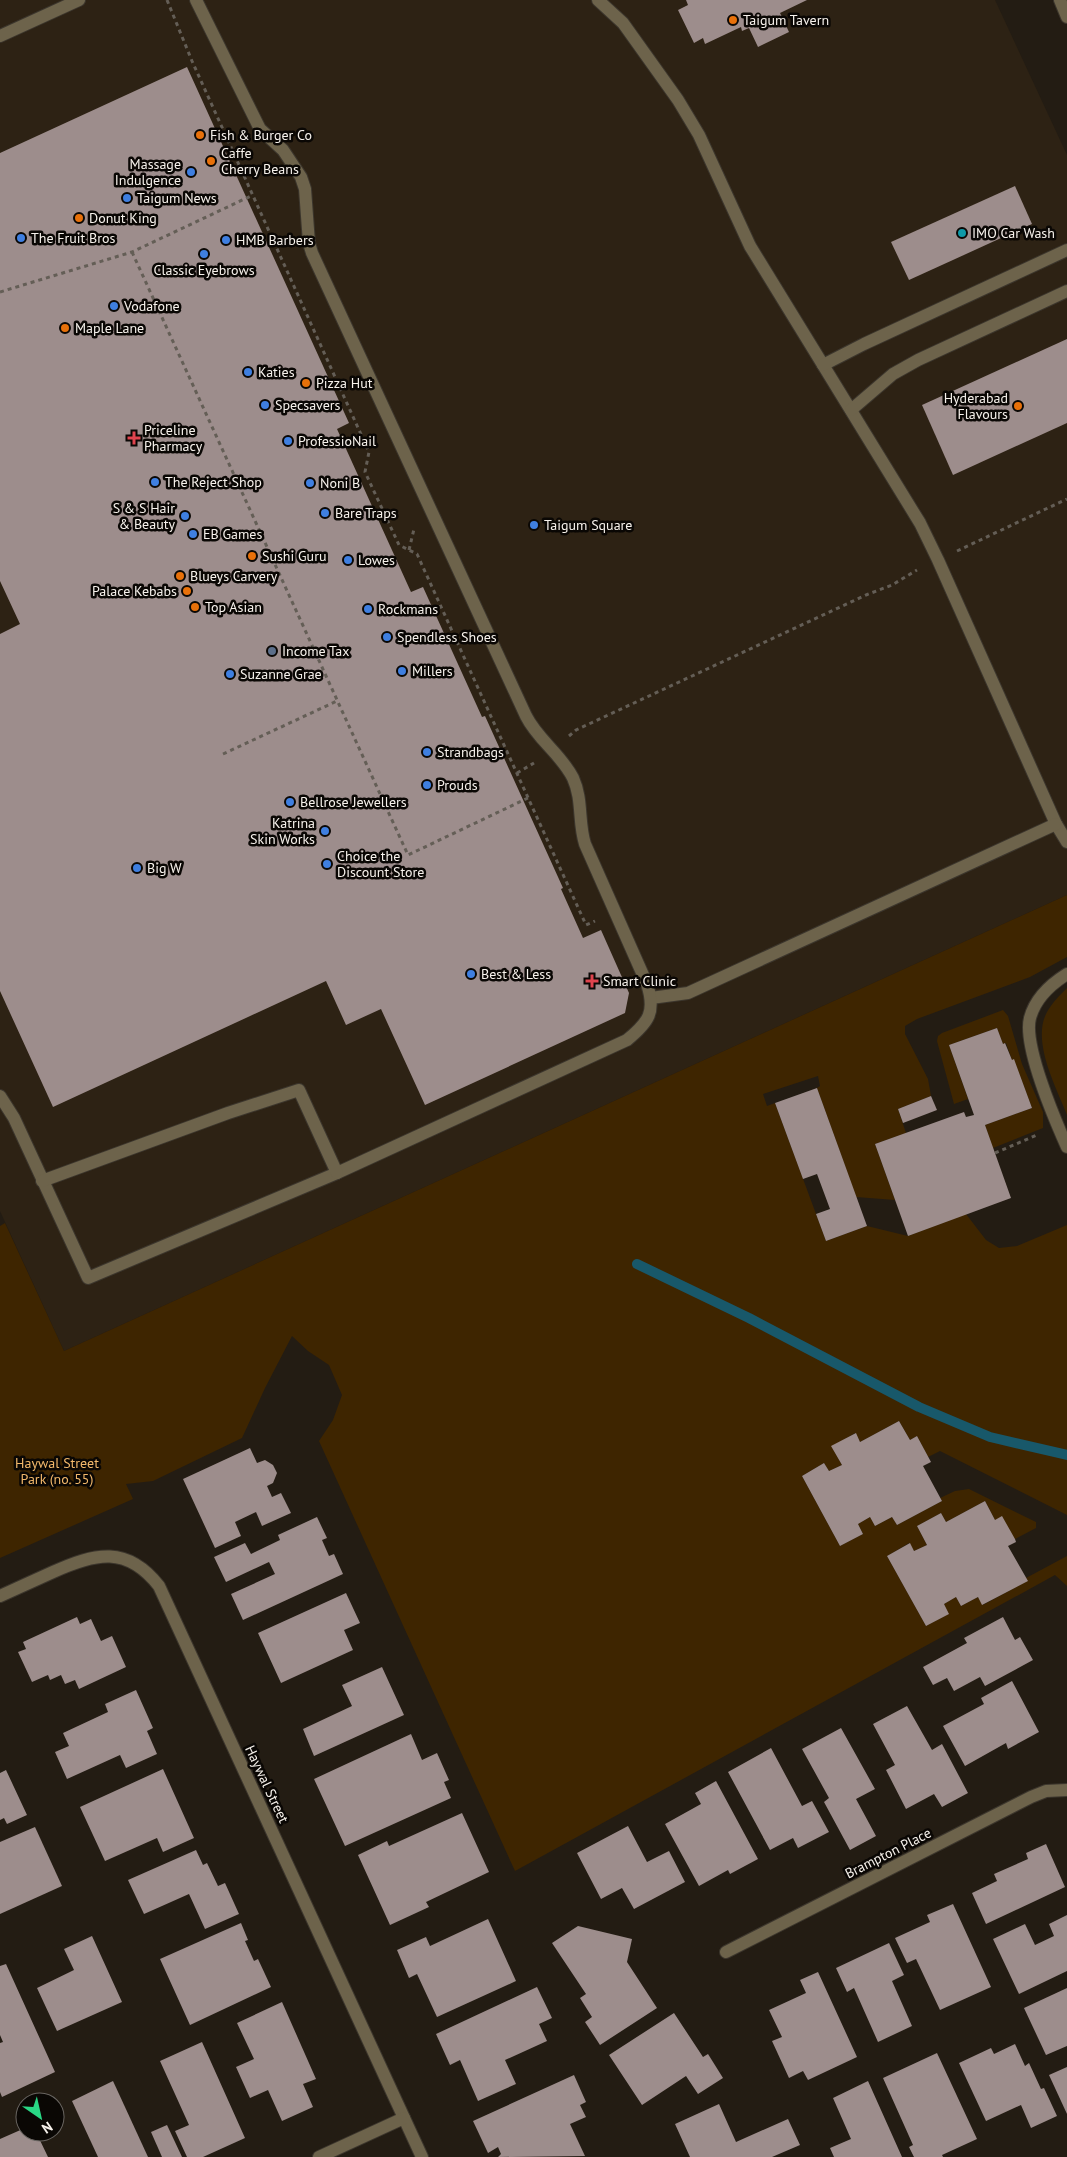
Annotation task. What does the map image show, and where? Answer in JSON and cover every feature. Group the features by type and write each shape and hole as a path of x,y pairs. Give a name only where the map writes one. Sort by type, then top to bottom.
{"street":[{"path":"0,36 79,0"},
{"path":"0,1096 14,1118 88,1278 337,1174 627,1040 644,1025 649,1016 651,998 585,844 577,789 568,769 539,737 526,716 421,485 312,253 309,243 305,189 301,177 283,150 260,129 196,0"},
{"path":"598,0 623,23 678,100 699,135 750,246 850,410 894,478 938,560 1056,824 1067,842"},
{"path":"1060,0 1067,17"},
{"path":"823,365 864,344 1067,250"},
{"path":"850,410 892,374 918,360 1067,291"},
{"path":"651,998 681,995 698,989 1056,824"},
{"path":"1067,974 1041,996 1030,1018 1030,1044 1067,1148"},
{"path":"42,1181 299,1090 337,1174"},
{"name":"Haywal Street","path":"0,1596 78,1561 92,1557 116,1556 129,1560 151,1576 165,1597 422,2157"},
{"name":"Brampton Place","path":"726,1952 1031,1797 1046,1791 1067,1790"},
{"path":"319,2157 404,2118"}],"path":[{"path":"167,0 192,61 369,452 365,472 399,545 417,554 586,925 615,912"},
{"path":"0,292 132,252 253,195"},
{"path":"132,252 408,855 528,798"},
{"path":"517,773 576,730 856,599 892,585 938,560 1067,499"},
{"path":"223,754 337,701"},
{"path":"995,1153 1058,1125"}],"shaded area":[{"name":"Taigum Square","path":"0,0 995,0 1067,155 1067,895 64,1351 0,1211"}],"green space":[{"name":"Haywal Street Park (no. 55)","path":"1067,895 1067,957 1030,977 917,1019 905,1026 905,1034 928,1079 931,1096 898,1109 906,1133 875,1144 895,1200 856,1197 817,1088 820,1086 818,1076 763,1094 767,1106 775,1103 826,1241 867,1226 908,1236 966,1214 986,1240 999,1248 1017,1246 1067,1225 1067,1515 940,1451 928,1457 917,1436 910,1440 899,1421 860,1442 855,1433 832,1447 842,1465 829,1471 824,1463 802,1476 840,1546 863,1534 858,1524 870,1517 875,1526 892,1517 897,1525 942,1501 940,1498 955,1491 969,1489 1036,1522 1036,1528 1015,1539 995,1520 985,1501 946,1522 941,1513 917,1526 927,1545 914,1551 909,1543 887,1556 926,1626 948,1614 944,1604 956,1597 961,1606 978,1597 983,1605 1027,1581 1026,1578 1067,1556 1067,1586 1055,1575 515,1871 319,1441 333,1420 342,1395 329,1365 308,1351 292,1336 242,1438 153,1481 126,1484 133,1499 0,1558 0,1226 5,1223 64,1351"},
{"path":"1067,988 1067,1115 1047,1064 1042,1036 1047,1012"},
{"path":"1003,1010 1008,1016 1022,1064 1043,1112 1043,1128 993,1148 985,1125 1032,1108 1006,1043 1003,1044 997,1028 949,1045 968,1099 954,1104 937,1041 938,1036 942,1033"}],"building":[{"name":"Taigum Tavern","path":"686,0 807,0 780,13 789,32 758,47 749,28 742,31 741,27 705,44 703,38 694,43 678,10 688,5"},
{"path":"187,67 349,423 337,429 411,592 423,587 482,717 485,716 563,888 561,889 583,938 601,930 629,993 625,1013 425,1105 381,1009 346,1025 326,981 53,1107 0,991 0,634 20,624 0,581 0,153"},
{"name":"IMO Car Wash","path":"1015,186 1032,224 909,280 891,242"},
{"path":"1067,339 1067,423 953,475 922,405"},
{"path":"997,1028 1003,1044 1005,1043 1012,1060 1014,1059 1032,1108 985,1125 1011,1198 908,1236 875,1144 964,1112 966,1117 974,1115 949,1045"},
{"path":"817,1088 867,1226 826,1241 816,1214 830,1209 817,1174 803,1179 775,1103"},
{"path":"931,1096 937,1110 903,1123 898,1109"},
{"path":"899,1421 910,1440 917,1436 931,1462 923,1466 942,1501 897,1525 892,1517 875,1526 870,1517 858,1524 863,1534 840,1546 802,1476 824,1463 829,1471 842,1465 831,1446 856,1433 860,1442"},
{"path":"250,1448 257,1463 265,1460 273,1465 277,1473 273,1483 267,1486 272,1497 281,1493 291,1513 262,1526 256,1512 235,1522 241,1536 215,1548 183,1479"},
{"path":"985,1501 995,1520 1002,1516 1015,1539 1016,1542 1008,1546 1028,1581 982,1605 978,1597 961,1606 956,1597 944,1604 949,1614 926,1626 887,1556 910,1543 914,1551 927,1545 917,1526 941,1513 946,1522"},
{"path":"317,1517 327,1538 322,1540 329,1556 334,1554 343,1574 243,1620 231,1594 275,1574 269,1562 226,1582 214,1557 245,1543 251,1554 280,1540 278,1535"},
{"path":"346,1593 360,1623 344,1630 353,1650 281,1683 258,1633"},
{"path":"77,1617 80,1624 91,1619 101,1641 112,1636 126,1667 79,1689 75,1680 65,1684 61,1675 50,1680 48,1675 32,1682 18,1652 26,1649 23,1642"},
{"path":"1003,1617 1015,1640 1020,1637 1033,1660 985,1686 980,1677 954,1691 947,1678 933,1685 923,1667 967,1643 964,1638"},
{"path":"382,1667 404,1715 314,1756 303,1729 352,1706 342,1685"},
{"path":"1012,1681 1039,1732 1008,1749 1006,1743 965,1766 943,1726 984,1704 981,1698"},
{"path":"136,1690 153,1728 147,1731 157,1754 126,1768 120,1755 67,1779 55,1752 69,1746 63,1733 108,1712 105,1704"},
{"path":"907,1706 932,1750 942,1744 968,1793 942,1807 934,1794 906,1809 886,1770 895,1765 873,1724"},
{"path":"841,1728 875,1789 856,1799 876,1836 850,1850 824,1802 829,1798 802,1749"},
{"path":"411,1734 422,1760 437,1753 449,1780 444,1782 451,1798 345,1846 314,1779"},
{"path":"771,1748 802,1806 812,1801 829,1832 798,1848 793,1838 770,1850 728,1772"},
{"path":"163,1769 194,1838 163,1852 157,1838 105,1861 80,1807"},
{"path":"6,1770 27,1815 7,1824 4,1818 0,1820 0,1773"},
{"path":"716,1781 758,1859 730,1874 728,1870 699,1886 665,1824 701,1804 695,1793"},
{"path":"462,1813 489,1872 426,1902 429,1907 390,1925 358,1855 387,1841 389,1846"},
{"path":"628,1826 647,1862 669,1851 685,1882 634,1909 622,1888 601,1899 577,1853"},
{"path":"35,1827 62,1886 0,1914 0,1842"},
{"path":"1046,1844 1065,1887 986,1924 972,1893 997,1881 994,1874 1028,1859 1026,1853"},
{"path":"196,1850 203,1865 207,1863 218,1886 225,1883 239,1914 205,1929 189,1894 144,1914 128,1880"},
{"path":"953,1904 991,1987 940,2010 916,1959 907,1963 895,1938 930,1922 927,1915"},
{"path":"1067,1915 1067,1971 1019,1994 993,1939 1025,1924 1035,1945 1054,1936 1049,1924"},
{"path":"488,1919 516,1981 437,2017 417,1974 409,1978 397,1950 426,1937 430,1946"},
{"path":"241,1923 248,1940 245,1941 254,1961 258,1959 271,1987 190,2025 160,1959"},
{"path":"578,1926 632,1939 627,1962 657,2008 600,2045 585,2022 592,2017 580,1998 586,1994 552,1943"},
{"path":"92,1936 122,2002 57,2031 37,1988 74,1970 64,1949"},
{"path":"889,1943 904,1975 892,1981 912,2026 878,2042 854,1988 847,1992 836,1968"},
{"path":"6,1964 55,2072 2,2097 0,2092 0,2043 3,2042 0,2035 0,1966"},
{"path":"818,1972 857,2057 808,2080 803,2071 789,2078 772,2041 782,2037 769,2010 806,1993 800,1980"},
{"path":"537,1987 552,2018 539,2024 547,2041 505,2060 516,2084 478,2101 460,2060 450,2065 436,2034"},
{"path":"1067,1988 1067,2046 1046,2055 1024,2008"},
{"path":"282,2002 316,2079 303,2084 313,2107 282,2121 268,2090 250,2098 236,2067 254,2059 237,2023"},
{"path":"674,2013 703,2057 708,2054 723,2078 698,2094 686,2076 642,2105 609,2055"},
{"path":"202,2042 245,2138 203,2157 187,2157 175,2131 189,2125 160,2061"},
{"path":"1015,2044 1025,2066 1029,2063 1041,2089 1044,2088 1057,2116 1031,2128 1021,2105 986,2121 959,2063 991,2048 994,2054"},
{"path":"937,2053 977,2139 942,2155 943,2157 914,2157 909,2147 913,2145 883,2078"},
{"path":"1067,2067 1067,2114 1049,2075"},
{"path":"574,2075 586,2102 580,2105 586,2117 570,2124 585,2156 498,2157 501,2154 498,2147 488,2153 473,2121"},
{"path":"113,2081 148,2157 98,2157 72,2101"},
{"path":"868,2081 902,2157 834,2157 830,2148 851,2139 833,2098"},
{"path":"719,2104 736,2142 788,2119 800,2145 772,2157 690,2157 675,2124"},
{"path":"167,2125 182,2157 162,2157 151,2132"},
{"path":"15,2132 15,2142 41,2142 48,2157 0,2157 0,2139"}],"waterway":[{"path":"637,1264 749,1318 919,1407 990,1437 1067,1455"}],"place":[{"name":"Taigum Tavern","path":"733,20"},
{"name":"Fish & Burger Co","path":"200,135"},
{"name":"Caffe Cherry Beans","path":"211,161"},
{"name":"Massage Indulgence","path":"191,172"},
{"name":"Taigum News","path":"127,198"},
{"name":"Donut King","path":"79,218"},
{"name":"IMO Car Wash","path":"962,233"},
{"name":"The Fruit Bros","path":"21,238"},
{"name":"HMB Barbers","path":"226,240"},
{"name":"Classic Eyebrows","path":"204,254"},
{"name":"Vodafone","path":"114,306"},
{"name":"Maple Lane","path":"65,328"},
{"name":"Katies","path":"248,372"},
{"name":"Pizza Hut","path":"306,383"},
{"name":"Specsavers","path":"265,405"},
{"name":"Hyderabad Flavours","path":"1018,406"},
{"name":"Priceline Pharmacy","path":"134,438"},
{"name":"ProfessioNail","path":"288,441"},
{"name":"The Reject Shop","path":"155,482"},
{"name":"Noni B","path":"310,483"},
{"name":"Bare Traps","path":"325,513"},
{"name":"S & S Hair & Beauty","path":"185,516"},
{"name":"Taigum Square","path":"534,525"},
{"name":"EB Games","path":"193,534"},
{"name":"Sushi Guru","path":"252,556"},
{"name":"Lowes","path":"348,560"},
{"name":"Blueys Carvery","path":"180,576"},
{"name":"Palace Kebabs","path":"187,591"},
{"name":"Top Asian","path":"195,607"},
{"name":"Rockmans","path":"368,609"},
{"name":"Spendless Shoes","path":"387,637"},
{"name":"Income Tax","path":"272,651"},
{"name":"Millers","path":"402,671"},
{"name":"Suzanne Grae","path":"230,674"},
{"name":"Strandbags","path":"427,752"},
{"name":"Prouds","path":"427,785"},
{"name":"Bellrose Jewellers","path":"290,802"},
{"name":"Katrina Skin Works","path":"325,831"},
{"name":"Choice the Discount Store","path":"327,864"},
{"name":"Big W","path":"137,868"},
{"name":"Best & Less","path":"471,974"},
{"name":"Smart Clinic","path":"592,981"}]}
